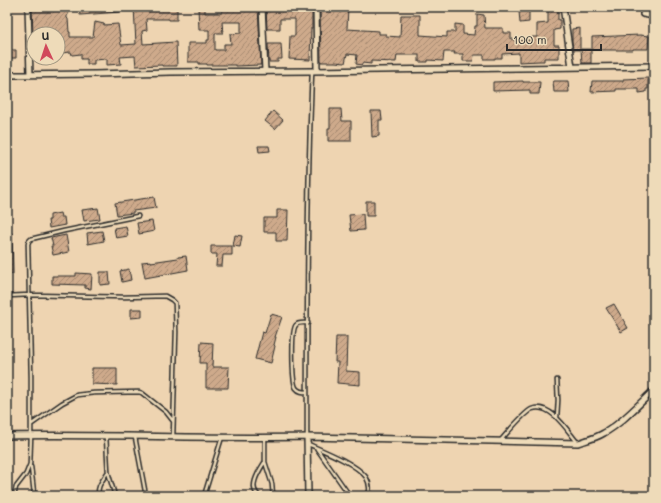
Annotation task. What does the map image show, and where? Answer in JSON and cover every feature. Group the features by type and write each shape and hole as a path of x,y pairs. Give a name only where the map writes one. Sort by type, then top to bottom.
{"street":[{"path":"28,7 30,74"},
{"path":"262,7 265,71"},
{"path":"315,71 316,7"},
{"path":"563,7 572,67"},
{"path":"643,14 654,16"},
{"path":"7,75 654,66"},
{"path":"7,436 307,437 501,440 578,443 592,439 614,428 654,390"},
{"path":"307,437 308,496"}],"lane":[{"path":"307,437 309,150 315,71"},
{"path":"33,496 34,493 30,464 29,241 31,239 64,230 138,216"},
{"path":"7,296 165,296 172,300 175,303 176,332 173,436"},
{"path":"307,392 299,391 294,384 293,349 294,329 296,325 299,323 308,323"},
{"path":"556,417 558,400 557,380"},
{"path":"31,424 62,403 77,395 94,393 142,393 166,412 173,421"},
{"path":"501,440 524,415 539,408 548,410 556,417 578,443"},
{"path":"106,436 108,472 115,496"},
{"path":"135,437 146,496"},
{"path":"204,496 222,437"},
{"path":"265,438 265,462 272,484 273,496"},
{"path":"307,444 356,468 365,476 370,488 369,492 365,496"},
{"path":"317,448 350,496"},
{"path":"260,496 256,492 255,482 265,462"},
{"path":"14,496 16,487 26,474 30,464"},
{"path":"99,496 98,488 108,472"}],"building":[{"path":"32,7 68,7 67,18 70,37 93,37 95,22 104,25 118,24 121,45 136,44 134,7 177,7 177,20 146,19 147,30 142,31 143,44 176,42 177,66 136,66 135,56 120,57 121,64 107,65 107,59 94,60 94,64 87,64 87,59 81,59 81,54 72,55 71,52 66,52 66,26 33,26"},
{"path":"79,7 120,7 120,12 80,15"},
{"path":"198,7 205,7 205,13 222,13 222,8 258,7 261,65 207,65 199,64 199,62 188,62 188,43 207,43 207,40 209,40 209,30 199,30","holes":["222,22 241,22 241,33 230,34 231,44 224,44 224,50 215,50 215,33 223,33"]},
{"path":"266,7 312,7 310,60 289,59 290,36 295,36 295,19 280,19 280,29 267,29"},
{"path":"334,7 348,7 347,29 379,31 379,34 386,34 386,36 400,37 401,15 420,15 420,35 447,37 447,32 455,32 455,24 463,25 463,34 474,35 475,26 477,26 477,14 484,15 485,28 503,28 503,33 511,33 511,39 514,39 514,41 532,40 532,37 537,37 537,24 548,23 548,7 558,7 560,29 554,30 554,45 559,45 559,58 544,58 544,61 519,62 519,53 502,54 502,58 495,59 484,59 484,55 474,55 473,61 463,61 463,54 444,52 443,61 428,60 428,62 419,62 419,55 397,55 396,62 371,61 371,64 362,63 362,65 356,64 357,55 347,54 345,63 321,62 320,10 334,10"},
{"path":"529,10 529,22 520,23 519,11"},
{"path":"580,28 580,50 573,50 572,29"},
{"path":"649,36 648,49 592,50 592,37"},
{"path":"268,44 281,44 282,59 278,59 278,62 269,62"},
{"path":"581,49 591,49 591,63 582,63"},
{"path":"7,50 16,50 16,58 7,58"},
{"path":"648,78 648,89 646,89 646,92 639,93 639,89 616,89 616,91 591,92 592,81 623,81 623,79"},
{"path":"553,81 568,81 569,92 554,92"},
{"path":"493,82 540,82 539,94 530,94 530,90 493,91"},
{"path":"330,109 341,109 342,121 351,121 351,141 328,141"},
{"path":"273,111 283,120 275,129 265,121"},
{"path":"371,111 381,111 382,120 379,120 379,136 372,137"},
{"path":"258,146 269,146 270,151 259,152"},
{"path":"154,197 156,208 117,215 115,203"},
{"path":"366,201 374,201 374,216 366,216"},
{"path":"98,208 100,219 84,221 82,210"},
{"path":"277,210 288,210 287,241 276,241 276,232 264,232 264,218 277,218"},
{"path":"60,213 61,217 64,217 65,225 49,228 48,220 50,220 50,215"},
{"path":"363,214 364,230 351,231 349,215"},
{"path":"152,221 154,231 139,234 137,223"},
{"path":"126,226 128,236 116,238 114,228"},
{"path":"102,231 104,241 88,244 87,233"},
{"path":"7,233 12,233 13,274 7,274"},
{"path":"66,235 69,252 53,255 51,238"},
{"path":"235,235 242,236 240,247 233,246"},
{"path":"211,246 232,246 232,255 223,255 222,266 216,266 217,254 211,254"},
{"path":"186,256 188,270 145,278 142,262 151,262"},
{"path":"129,269 131,280 122,282 120,271"},
{"path":"100,272 109,272 110,284 100,285"},
{"path":"76,273 92,274 91,289 85,288 85,285 52,284 52,276 76,276"},
{"path":"614,304 628,328 621,332 606,308"},
{"path":"131,309 142,309 142,317 131,318"},
{"path":"271,314 282,317 275,337 275,346 271,363 255,359 262,332 265,333"},
{"path":"336,337 347,337 346,371 360,372 360,385 337,383 338,362 335,362"},
{"path":"201,342 213,343 212,367 229,367 228,388 206,388 206,363 200,363"},
{"path":"92,368 117,368 117,385 92,384"}]}
